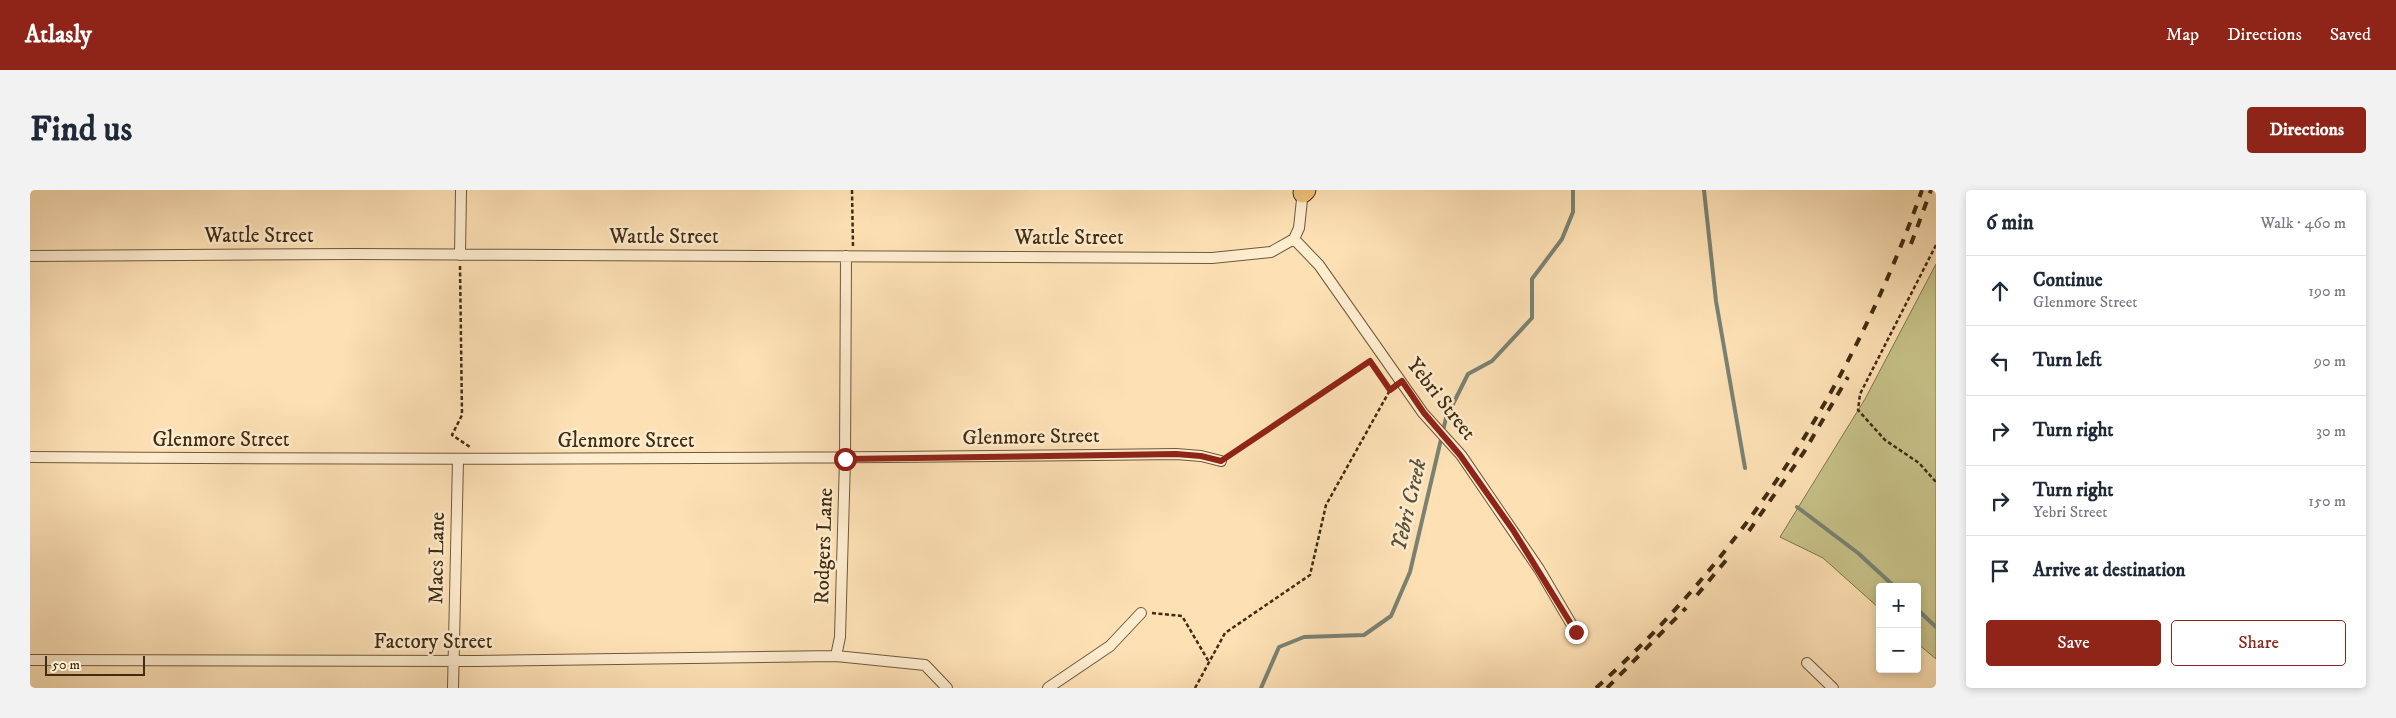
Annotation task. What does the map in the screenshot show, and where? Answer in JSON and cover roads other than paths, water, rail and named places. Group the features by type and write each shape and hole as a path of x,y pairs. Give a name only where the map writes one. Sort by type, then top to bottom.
{"street":[{"path":"460,190 460,255"},
{"path":"1294,239 1299,228 1304,191"},
{"name":"Wattle Street","path":"30,256 460,255 1212,258 1272,252 1294,239"},
{"name":"Yebri Street","path":"1294,239 1319,265 1424,413 1460,455 1539,569 1576,632"},
{"name":"Rodgers Lane","path":"836,656 840,637 845,459 846,256"},
{"name":"Glenmore Street","path":"30,457 458,460 845,459 1176,454 1201,456 1221,461"},
{"name":"Macs Lane","path":"453,688 458,460"},
{"path":"1048,688 1110,646 1141,612"},
{"path":"836,656 925,666 947,688"},
{"name":"Factory Street","path":"30,660 454,660 836,656"},
{"path":"1807,662 1833,688"}],"waterway":[{"name":"Yebri Creek","path":"1261,688 1279,647 1304,637 1364,635 1391,616 1410,572 1446,418 1468,374 1492,361 1532,318 1532,279 1562,239 1573,212 1573,190"},
{"path":"1704,190 1716,301 1745,468"},
{"path":"1797,507 1858,553 1891,583"},
{"path":"1921,613 1936,627"}],"railway":[{"path":"1596,688 1650,636 1701,580 1748,521 1790,459 1829,395 1864,328 1895,260 1922,190"},
{"path":"1911,244 1931,190"},
{"path":"1749,531 1804,452 1848,377"},
{"path":"1697,595 1728,558"},
{"path":"1607,688 1686,608"}]}
